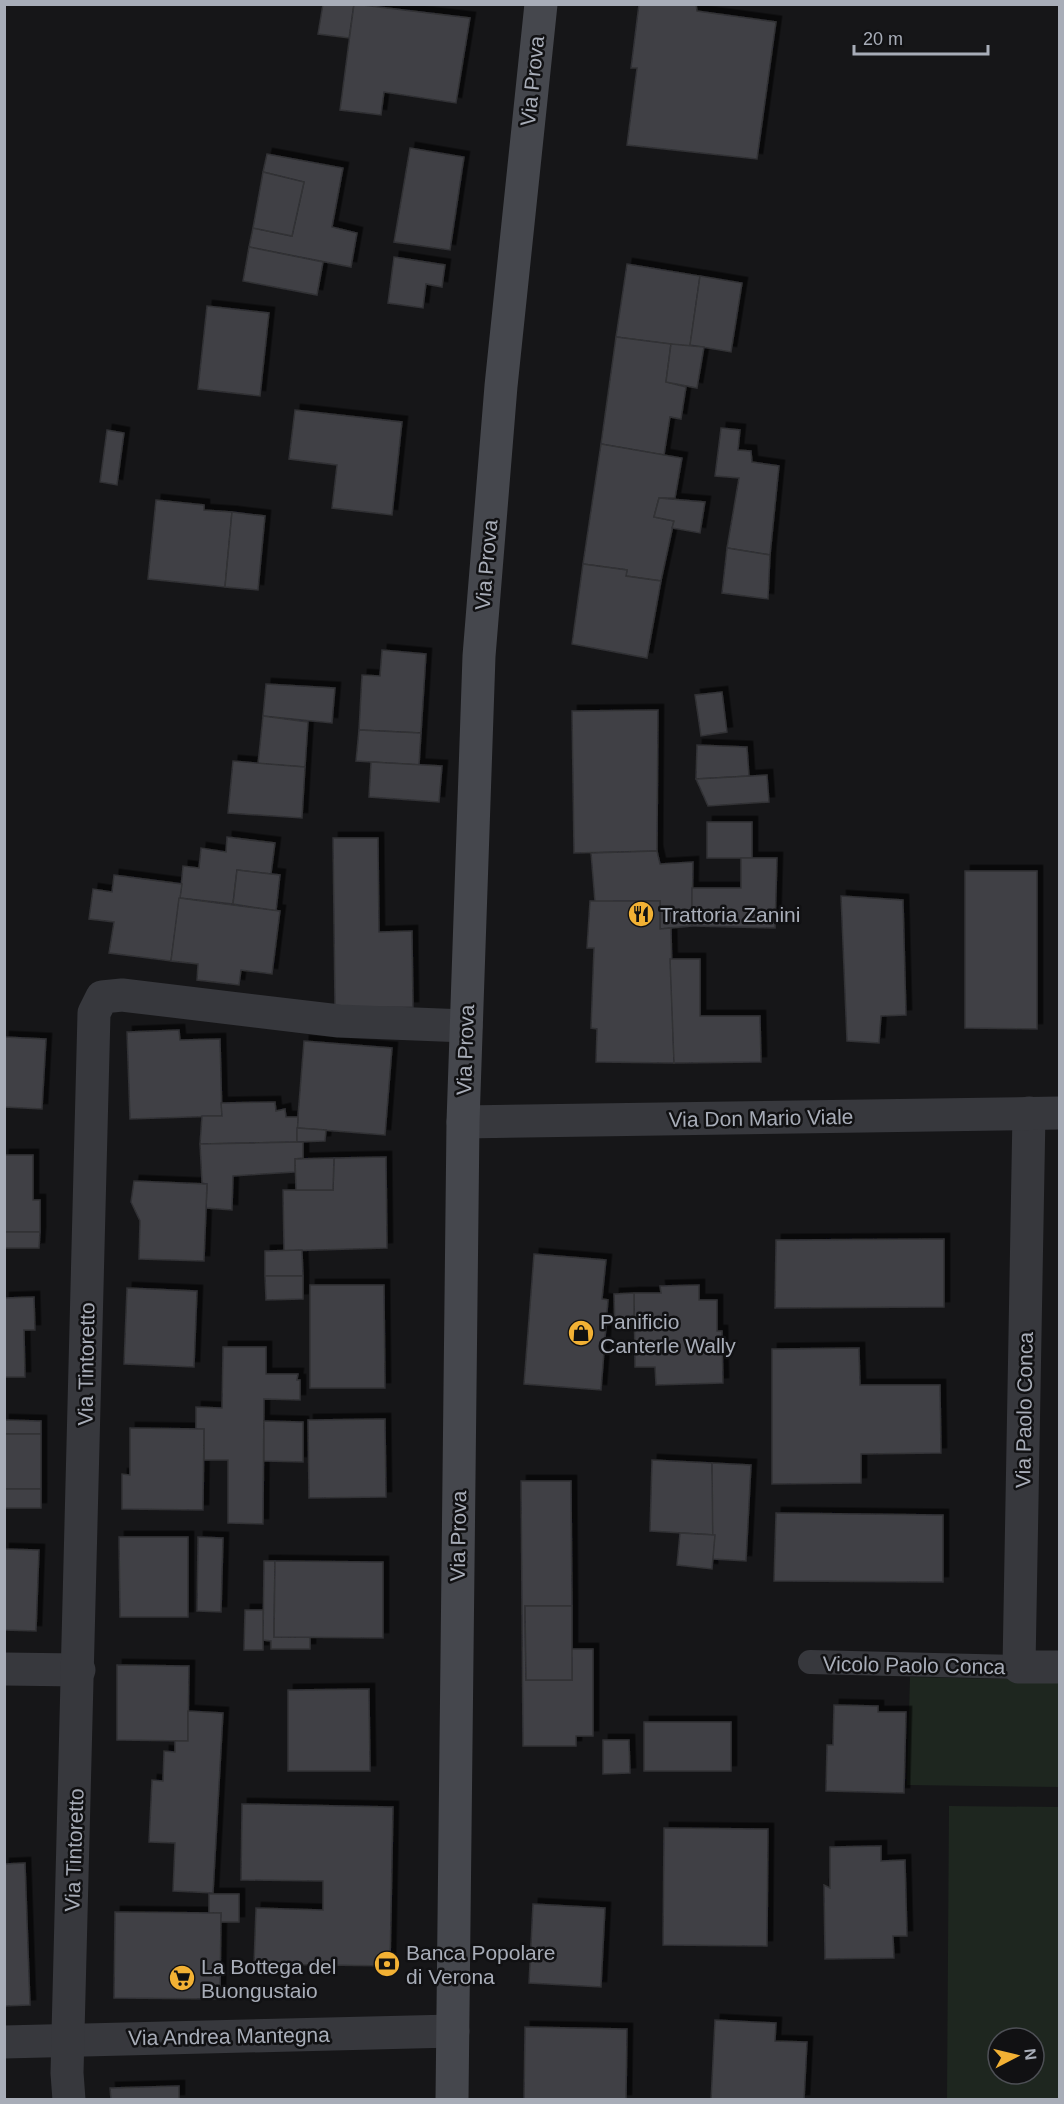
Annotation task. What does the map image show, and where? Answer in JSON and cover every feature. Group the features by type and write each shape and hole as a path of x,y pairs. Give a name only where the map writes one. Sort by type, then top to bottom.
{"main road":[{"name":"Via Prova","path":"453,2100 463,1122 479,656 504,363 541,4"}],"street":[{"name":"Via Tintoretto","path":"69,2100 68,2039 94,1013 102,997 122,995 339,1022 466,1026"},
{"name":"Via Don Mario Viale","path":"463,1122 1044,1113"},
{"name":"Via Paolo Conca","path":"1019,1667 1044,1113"},
{"path":"1019,1667 1059,1667"},
{"path":"4,1669 79,1670"},
{"name":"Via Andrea Mantegna","path":"4,2042 453,2031"}],"lane":[{"name":"Vicolo Paolo Conca","path":"810,1662 1019,1667"}],"shaded area":[{"path":"910,1677 1059,1680 1059,1787 907,1785"},
{"path":"949,1806 1059,1807 1059,2099 947,2099"}],"building":[{"path":"323,4 354,4 349,38 318,34"},
{"path":"354,4 470,18 456,103 384,92 381,115 340,110"},
{"path":"639,4 696,4 697,11 776,22 757,159 627,145 637,68 631,68"},
{"path":"410,148 464,157 450,250 394,242"},
{"path":"267,154 343,168 332,227 357,233 351,267 249,247 253,228 292,236 304,182 263,172"},
{"path":"263,172 304,182 292,236 253,228"},
{"path":"249,247 323,262 317,295 243,281"},
{"path":"394,257 445,265 442,287 426,284 423,308 388,303"},
{"path":"627,264 700,276 690,347 616,337"},
{"path":"700,276 742,283 731,352 690,345"},
{"path":"207,306 269,313 260,396 198,389"},
{"path":"616,337 671,344 666,382 686,387 681,419 670,417 664,455 601,444"},
{"path":"671,344 704,347 697,388 666,382"},
{"path":"295,410 402,422 392,515 332,508 337,465 289,459"},
{"path":"721,428 740,430 738,450 751,451 752,462 779,466 770,555 727,548 739,478 715,476"},
{"path":"107,430 124,433 117,485 100,482"},
{"path":"601,444 682,458 675,498 659,498 654,517 674,521 661,581 626,576 627,570 583,564"},
{"path":"659,498 705,502 700,533 672,528 674,521 654,517"},
{"path":"156,500 204,505 204,510 232,512 225,587 148,579"},
{"path":"232,512 265,516 258,590 225,587"},
{"path":"727,548 770,555 768,599 722,593"},
{"path":"583,564 627,570 626,576 661,581 647,658 572,644"},
{"path":"382,650 426,654 421,733 359,730 362,675 380,676"},
{"path":"266,684 335,688 332,723 263,716"},
{"path":"722,692 727,732 701,736 695,695"},
{"path":"658,710 657,851 574,853 572,711"},
{"path":"263,716 308,722 305,767 258,764"},
{"path":"359,730 421,733 419,765 356,761"},
{"path":"697,745 747,747 749,776 696,779"},
{"path":"233,761 305,767 302,818 228,813"},
{"path":"371,762 442,766 439,802 369,797"},
{"path":"767,775 769,802 708,806 696,779"},
{"path":"707,822 752,822 752,858 707,858"},
{"path":"227,837 275,843 271,874 237,870 233,904 180,898 183,866 199,868 201,848 226,852"},
{"path":"333,838 378,838 379,932 412,931 413,1007 335,1008"},
{"path":"657,851 660,864 693,862 692,926 660,929 660,901 595,902 591,853"},
{"path":"741,858 777,858 775,928 692,926 692,888 741,888"},
{"path":"237,870 280,875 276,911 233,904"},
{"path":"965,871 1037,871 1037,1029 965,1028"},
{"path":"114,875 182,884 171,961 109,953 114,922 89,919 93,889 112,892"},
{"path":"841,896 903,900 906,1015 881,1016 879,1043 847,1041"},
{"path":"179,898 280,911 272,974 241,970 239,985 197,980 198,964 171,961"},
{"path":"590,901 660,901 660,929 671,928 674,1063 596,1062 597,1029 591,1028 594,948 587,948"},
{"path":"670,959 700,959 700,1016 760,1016 761,1062 674,1063"},
{"path":"179,1030 180,1040 220,1039 222,1116 130,1119 127,1032"},
{"path":"4,1037 46,1039 42,1109 4,1107"},
{"path":"304,1041 392,1048 385,1135 297,1128"},
{"path":"275,1102 276,1111 285,1109 286,1117 298,1117 297,1142 200,1144 202,1116 222,1116 221,1103"},
{"path":"297,1128 326,1130 325,1141 297,1142"},
{"path":"303,1142 303,1158 295,1159 295,1172 233,1176 232,1210 206,1208 207,1184 202,1183 200,1144"},
{"path":"4,1155 33,1155 33,1200 40,1200 40,1232 4,1232"},
{"path":"386,1157 387,1248 284,1251 283,1190 333,1190 334,1158"},
{"path":"334,1158 333,1190 296,1190 295,1159"},
{"path":"134,1181 207,1184 204,1261 139,1259 140,1221 131,1202"},
{"path":"4,1232 40,1232 39,1248 4,1248"},
{"path":"944,1239 944,1307 775,1308 776,1240"},
{"path":"302,1250 303,1276 265,1276 265,1251"},
{"path":"534,1254 606,1260 602,1299 608,1300 601,1390 524,1384"},
{"path":"265,1276 303,1276 303,1299 266,1300"},
{"path":"310,1285 384,1285 385,1388 310,1388"},
{"path":"699,1285 699,1300 717,1300 717,1331 722,1331 723,1383 656,1385 655,1367 635,1367 634,1293 661,1293 660,1286"},
{"path":"127,1288 197,1291 194,1367 124,1364"},
{"path":"634,1293 634,1328 615,1328 614,1294"},
{"path":"34,1297 35,1330 24,1330 25,1377 4,1377 4,1298"},
{"path":"223,1347 266,1347 266,1374 298,1374 297,1380 300,1380 300,1400 264,1399 263,1524 228,1523 228,1460 204,1460 204,1429 196,1429 196,1407 222,1408"},
{"path":"859,1348 860,1385 940,1385 941,1453 861,1454 861,1483 772,1484 772,1349"},
{"path":"385,1419 386,1497 309,1498 308,1420"},
{"path":"4,1420 41,1421 41,1434 4,1434"},
{"path":"264,1421 303,1422 303,1462 264,1461"},
{"path":"130,1428 204,1429 203,1510 122,1509 122,1474 130,1475"},
{"path":"4,1434 41,1434 41,1489 4,1489"},
{"path":"652,1460 712,1463 715,1535 650,1531"},
{"path":"712,1463 751,1465 746,1561 713,1559"},
{"path":"521,1481 571,1481 572,1606 525,1606 526,1680 572,1680 571,1649 593,1649 593,1736 576,1736 576,1746 523,1746"},
{"path":"4,1489 41,1489 41,1508 4,1508"},
{"path":"776,1513 943,1515 943,1582 774,1581"},
{"path":"680,1533 715,1535 712,1569 677,1565"},
{"path":"119,1537 188,1537 188,1617 120,1617"},
{"path":"198,1537 223,1538 221,1612 197,1611"},
{"path":"4,1549 39,1550 36,1631 4,1630"},
{"path":"264,1561 275,1561 274,1637 310,1637 310,1649 271,1649 271,1641 263,1640"},
{"path":"275,1561 383,1562 383,1638 274,1637"},
{"path":"525,1606 572,1606 572,1680 526,1680"},
{"path":"245,1610 263,1610 263,1650 244,1650"},
{"path":"117,1665 189,1666 188,1741 117,1740"},
{"path":"369,1689 370,1771 288,1771 288,1690"},
{"path":"834,1705 878,1706 878,1712 906,1712 904,1793 826,1791 827,1745 833,1745"},
{"path":"188,1711 223,1713 213,1893 173,1891 175,1843 149,1842 152,1780 163,1781 164,1751 175,1752 175,1741 188,1741"},
{"path":"644,1722 731,1722 731,1771 644,1771"},
{"path":"603,1740 629,1740 630,1773 603,1774"},
{"path":"242,1804 393,1807 390,1966 254,1964 256,1908 323,1910 323,1881 241,1880"},
{"path":"664,1828 768,1829 767,1946 663,1945"},
{"path":"881,1846 881,1861 905,1860 907,1936 893,1936 894,1958 825,1959 824,1885 830,1888 830,1847"},
{"path":"25,1863 30,2005 4,2006 4,1864"},
{"path":"209,1894 239,1894 239,1922 220,1922 221,1913 209,1913"},
{"path":"533,1904 605,1908 601,1987 529,1983"},
{"path":"115,1912 221,1913 220,1999 114,1998"},
{"path":"715,2020 776,2023 775,2041 807,2042 804,2100 711,2100"},
{"path":"525,2027 627,2029 626,2100 524,2100"},
{"path":"179,2086 179,2100 111,2100 110,2088"}],"place":[{"name":"Trattoria Zanini","path":"641,914"},
{"name":"Panificio Canterle Wally","path":"581,1333"},
{"name":"Banca Popolare di Verona","path":"387,1964"},
{"name":"La Bottega del Buongustaio","path":"182,1978"}]}
